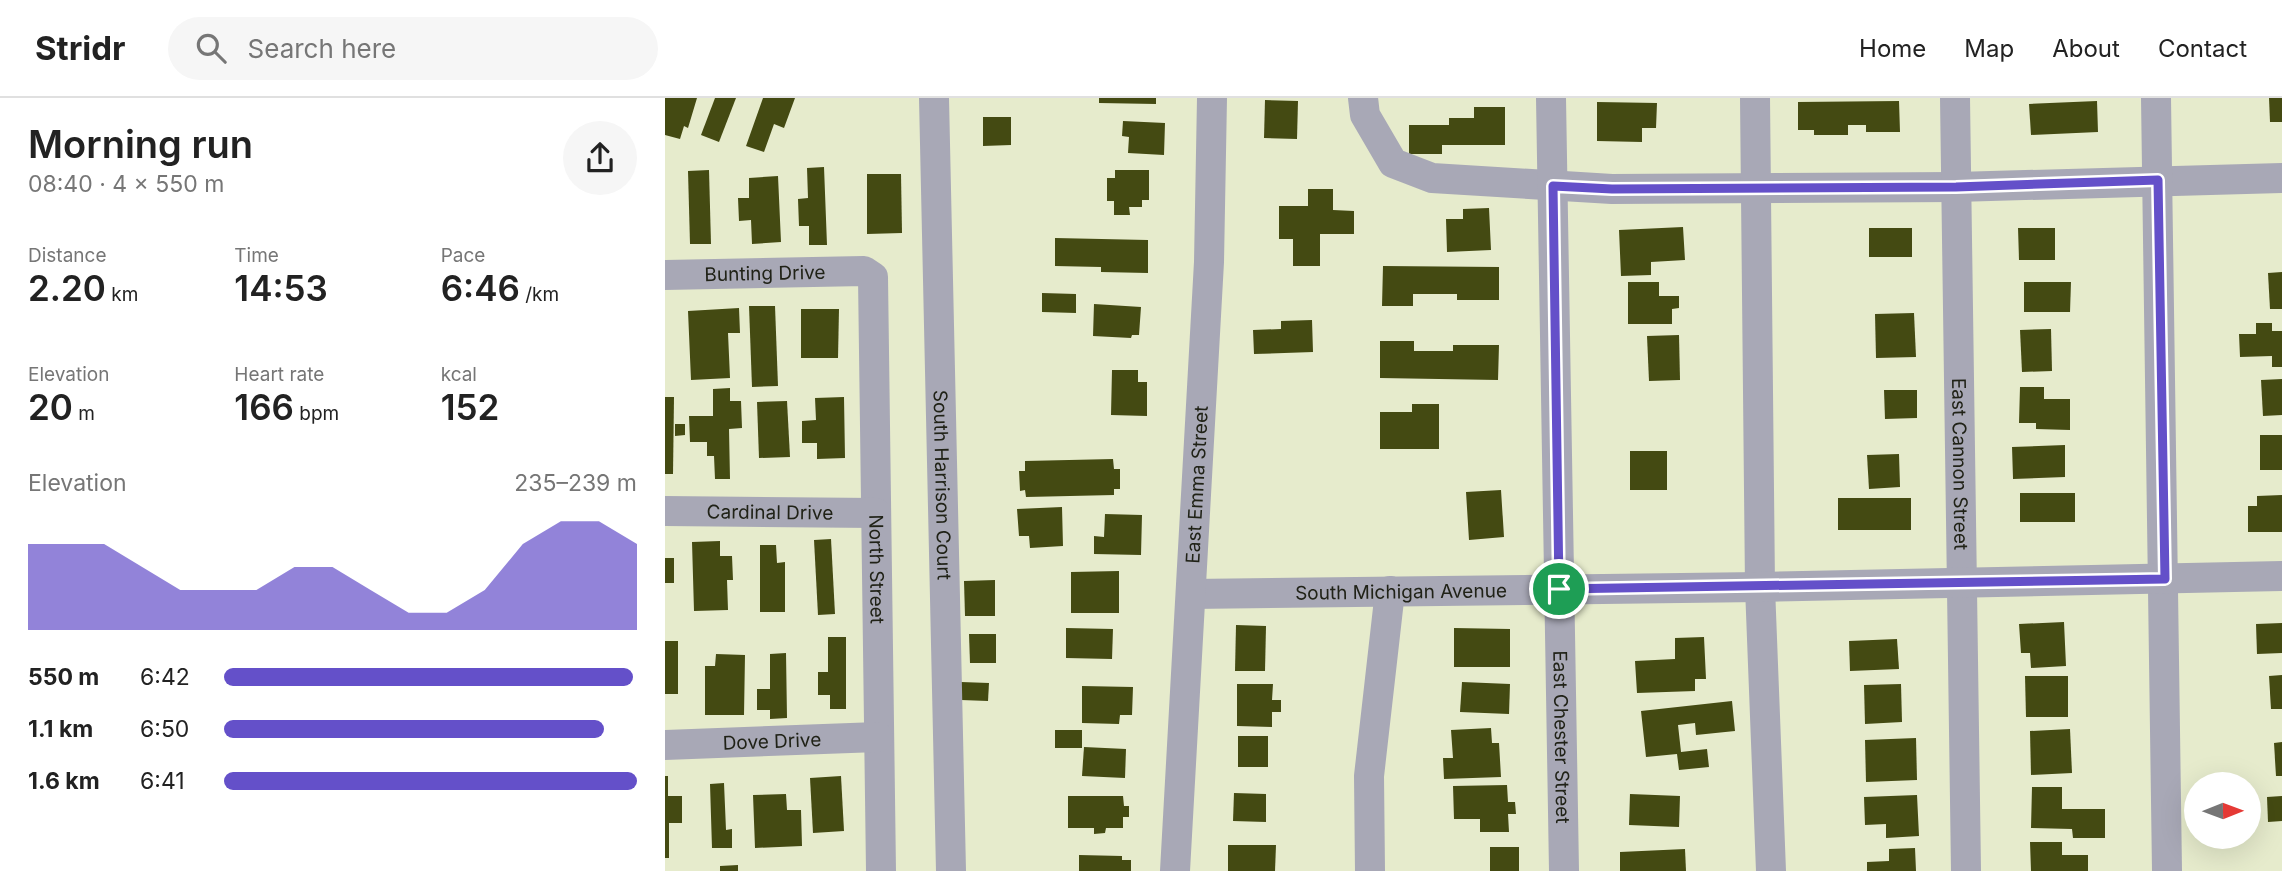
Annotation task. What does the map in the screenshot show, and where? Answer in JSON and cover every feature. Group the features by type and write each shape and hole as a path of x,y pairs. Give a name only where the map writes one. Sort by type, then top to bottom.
{"street":[{"name":"South Harrison Court","path":"933,98 951,871"},
{"name":"East Emma Street","path":"1175,871 1209,262 1212,98"},
{"path":"1363,98 1365,115 1394,163 1432,178 1612,189 1956,187 2282,178"},
{"name":"East Chester Street","path":"1551,98 1564,871"},
{"path":"1755,98 1760,587 1771,871"},
{"name":"East Cannon Street","path":"1955,98 1966,871"},
{"path":"2156,98 2168,871"},
{"name":"Bunting Drive","path":"665,275 864,271"},
{"name":"North Street","path":"864,271 873,277 881,871"},
{"name":"Cardinal Drive","path":"665,511 876,513"},
{"name":"South Michigan Avenue","path":"1191,594 1760,587 2282,576"},
{"path":"1370,871 1369,776 1390,591"},
{"name":"Dove Drive","path":"665,745 878,737"}],"building":[{"path":"665,98 697,98 688,128 684,126 680,139 665,135"},
{"path":"715,98 736,98 719,142 701,135"},
{"path":"763,98 795,98 784,128 774,124 764,152 746,146"},
{"path":"1099,98 1156,98 1156,104 1099,103"},
{"path":"2269,98 2282,98 2282,122 2270,122"},
{"path":"1265,100 1298,101 1297,139 1264,138"},
{"path":"1899,101 1900,132 1866,132 1866,125 1848,125 1848,135 1814,135 1814,130 1798,130 1798,102"},
{"path":"2097,101 2098,132 2031,135 2029,104"},
{"path":"1597,102 1657,103 1656,128 1642,128 1642,142 1597,141"},
{"path":"1474,107 1505,107 1505,145 1442,145 1442,154 1409,154 1409,125 1449,125 1449,118 1474,118"},
{"path":"983,117 1011,117 1011,145 983,146"},
{"path":"1123,121 1165,123 1164,155 1128,153 1129,137 1122,136"},
{"path":"824,167 827,245 809,245 809,226 799,226 798,199 808,198 807,168"},
{"path":"709,170 711,244 690,244 688,171"},
{"path":"1115,170 1149,170 1149,200 1142,200 1142,207 1129,207 1130,215 1114,215 1114,201 1107,201 1107,178 1115,178"},
{"path":"867,174 901,174 902,233 867,234"},
{"path":"778,176 781,242 752,244 751,220 739,221 738,198 749,198 749,178"},
{"path":"1308,189 1333,189 1333,210 1354,211 1354,234 1320,234 1320,266 1293,266 1293,239 1279,239 1279,206 1308,206"},
{"path":"1489,208 1491,250 1447,252 1446,219 1463,219 1463,209"},
{"path":"1683,227 1685,260 1651,262 1651,275 1621,276 1619,230"},
{"path":"1869,228 1912,228 1912,257 1869,257"},
{"path":"2018,228 2055,228 2055,260 2019,260"},
{"path":"1055,238 1148,240 1148,273 1101,272 1101,267 1055,266"},
{"path":"1383,266 1499,267 1499,300 1457,300 1457,294 1413,294 1413,306 1382,306"},
{"path":"2282,272 2282,309 2270,309 2268,273"},
{"path":"1628,282 1659,282 1659,296 1679,296 1679,308 1672,309 1672,324 1628,324"},
{"path":"2024,282 2071,282 2070,312 2024,312"},
{"path":"1042,293 1076,294 1076,313 1042,312"},
{"path":"1094,304 1141,307 1139,335 1132,335 1131,338 1093,336"},
{"path":"749,306 775,306 778,386 752,387"},
{"path":"739,308 740,333 728,333 730,378 691,380 688,311"},
{"path":"801,309 839,309 838,358 801,358"},
{"path":"1914,313 1916,357 1876,358 1875,314"},
{"path":"1312,320 1313,352 1254,354 1253,330 1281,329 1281,321"},
{"path":"2256,323 2272,323 2272,331 2282,331 2282,367 2272,367 2272,356 2240,357 2239,334 2256,334"},
{"path":"2051,329 2052,371 2022,372 2020,330"},
{"path":"1679,335 1680,380 1649,381 1647,336"},
{"path":"1380,341 1414,341 1414,351 1453,351 1453,345 1499,345 1498,380 1380,378"},
{"path":"1112,370 1138,370 1138,382 1147,382 1147,416 1111,415"},
{"path":"2282,379 2282,415 2263,416 2261,380"},
{"path":"2020,387 2044,387 2044,399 2070,399 2070,430 2036,429 2036,423 2019,423"},
{"path":"730,388 730,401 741,401 742,428 729,429 730,479 715,479 714,456 707,456 707,442 690,442 689,416 713,416 713,389"},
{"path":"1884,390 1917,390 1917,418 1885,419"},
{"path":"665,397 674,397 673,474 665,474"},
{"path":"844,397 845,458 817,459 817,443 802,443 802,421 816,420 815,398"},
{"path":"787,401 790,457 759,458 757,402"},
{"path":"1412,404 1439,404 1439,449 1380,449 1380,412 1412,412"},
{"path":"675,424 685,424 685,435 675,436"},
{"path":"2260,435 2282,435 2282,470 2260,470"},
{"path":"2065,445 2065,477 2013,479 2012,447"},
{"path":"1630,451 1667,451 1667,490 1630,490"},
{"path":"1899,454 1900,487 1869,489 1867,455"},
{"path":"1113,459 1114,469 1120,469 1120,489 1114,489 1114,495 1026,497 1025,490 1020,491 1019,471 1025,471 1025,461"},
{"path":"1501,490 1504,537 1469,540 1466,492"},
{"path":"2020,493 2075,493 2075,522 2020,522"},
{"path":"2282,495 2282,532 2248,532 2248,506 2257,506 2257,496"},
{"path":"1838,498 1911,498 1911,530 1838,530"},
{"path":"1062,507 1063,546 1030,548 1029,536 1019,536 1017,509"},
{"path":"1105,514 1142,515 1141,555 1094,554 1094,536 1104,537"},
{"path":"831,539 835,614 818,615 814,540"},
{"path":"720,541 720,556 732,556 733,580 727,580 728,610 694,611 692,542"},
{"path":"760,545 776,545 777,563 785,562 785,612 760,612"},
{"path":"665,558 674,558 674,583 665,583"},
{"path":"1119,571 1119,613 1071,613 1071,572"},
{"path":"995,580 995,616 965,616 964,581"},
{"path":"2064,622 2066,666 2031,668 2030,653 2021,653 2019,624"},
{"path":"2282,623 2282,653 2257,654 2256,624"},
{"path":"1236,625 1266,626 1265,671 1235,671"},
{"path":"1066,628 1113,629 1112,659 1066,658"},
{"path":"1454,628 1510,629 1510,667 1454,667"},
{"path":"969,634 996,634 996,663 970,663"},
{"path":"828,637 846,637 846,709 830,709 830,695 818,695 818,672 828,672"},
{"path":"1704,637 1706,679 1695,679 1695,691 1637,693 1635,661 1675,659 1675,638"},
{"path":"1897,639 1899,669 1850,671 1849,641"},
{"path":"665,641 678,641 678,694 665,694"},
{"path":"786,653 787,718 770,719 770,710 757,710 757,689 770,689 770,654"},
{"path":"716,654 745,655 744,715 705,715 705,666 715,666"},
{"path":"2282,675 2282,709 2271,709 2269,676"},
{"path":"2025,676 2068,676 2068,717 2026,717"},
{"path":"961,682 989,683 988,701 961,700"},
{"path":"1462,682 1510,684 1509,714 1460,712"},
{"path":"1237,684 1273,684 1272,700 1281,700 1281,712 1272,712 1272,727 1237,726"},
{"path":"1901,684 1902,722 1865,724 1864,685"},
{"path":"1082,686 1133,687 1132,715 1120,715 1119,724 1082,723"},
{"path":"1732,701 1735,731 1696,735 1695,723 1678,725 1681,752 1707,749 1709,767 1679,770 1677,754 1646,757 1641,711"},
{"path":"1491,728 1492,743 1499,743 1501,777 1444,779 1443,758 1453,758 1451,730"},
{"path":"2070,729 2072,773 2031,775 2030,731"},
{"path":"1055,730 1082,730 1082,748 1055,748"},
{"path":"1238,736 1268,736 1268,767 1238,767"},
{"path":"1916,738 1917,780 1866,782 1865,740"},
{"path":"2282,742 2282,776 2276,776 2274,743"},
{"path":"1084,747 1126,749 1125,778 1082,776"},
{"path":"665,776 668,776 668,796 682,796 682,823 669,823 669,858 665,858"},
{"path":"841,776 844,831 813,833 810,778"},
{"path":"724,783 726,830 732,829 732,848 712,848 710,784"},
{"path":"1507,785 1508,802 1515,802 1516,814 1508,814 1509,832 1480,832 1480,819 1454,819 1453,786"},
{"path":"2032,787 2062,787 2062,809 2105,809 2105,838 2073,838 2072,829 2031,828"},
{"path":"1234,793 1266,794 1266,822 1233,821"},
{"path":"786,794 787,810 801,810 802,846 755,848 753,795"},
{"path":"1630,794 1680,796 1679,827 1629,825"},
{"path":"1917,795 1919,836 1886,838 1886,824 1865,825 1864,797"},
{"path":"1068,796 1123,796 1124,806 1129,806 1129,817 1123,817 1123,828 1106,828 1105,833 1094,834 1094,828 1068,828"},
{"path":"2282,796 2282,821 2268,822 2267,797"},
{"path":"2030,842 2062,842 2062,855 2088,855 2088,871 2031,871"},
{"path":"1228,845 1276,845 1275,871 1228,871"},
{"path":"1490,847 1519,847 1519,871 1490,871"},
{"path":"1915,848 1916,871 1867,871 1867,862 1889,861 1889,849"},
{"path":"1685,849 1686,871 1620,871 1620,852"},
{"path":"1079,855 1122,856 1122,860 1131,860 1131,871 1079,871"},
{"path":"738,865 738,871 720,871 720,866"}],"route":[{"path":"2158,180 2165,579 1559,589 1553,186 1612,189 1956,187 2158,180"}]}
